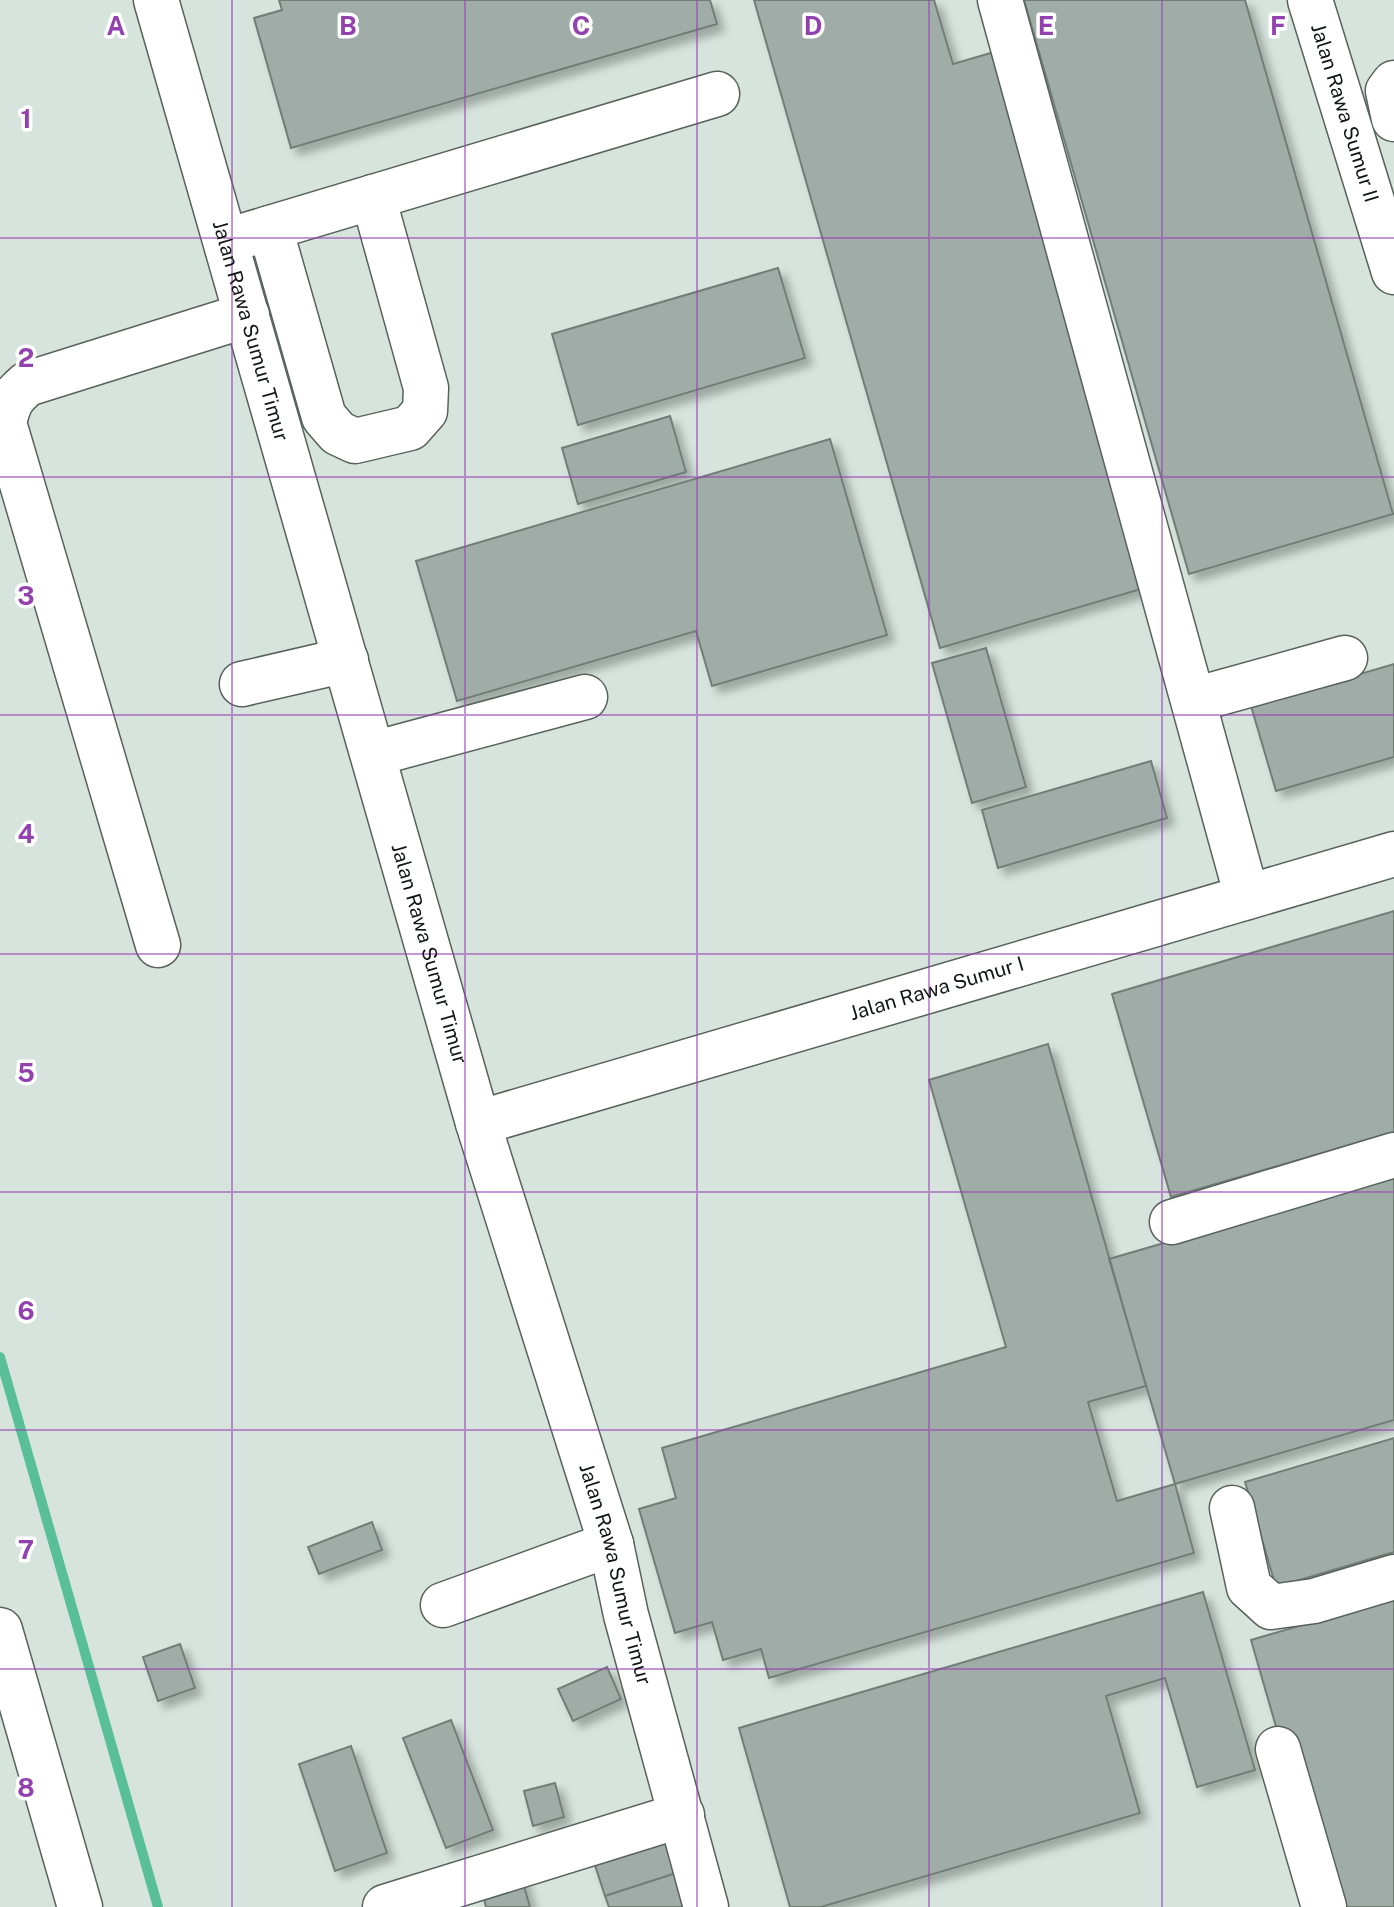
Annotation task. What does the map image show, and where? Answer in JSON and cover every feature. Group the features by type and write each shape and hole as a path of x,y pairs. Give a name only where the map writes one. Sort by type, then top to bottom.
{"street":[{"name":"Jalan Rawa Sumur Timur","path":"156,0 478,1123 611,1544 626,1615 706,1907"},
{"path":"1000,0 1247,897"},
{"name":"Jalan Rawa Sumur II","path":"1310,0 1394,272"},
{"path":"1394,83 1388,91 1394,119"},
{"path":"225,241 717,94"},
{"path":"270,228 324,417 338,433 355,441 410,428 425,411 426,388 373,197"},
{"path":"158,945 4,423 10,383 27,384 247,315"},
{"path":"1194,700 1345,658"},
{"path":"242,684 346,660"},
{"path":"373,754 585,697"},
{"name":"Jalan Rawa Sumur I","path":"478,1123 1394,854"},
{"path":"1172,1222 1394,1155"},
{"path":"1232,1508 1249,1587 1271,1607 1314,1601 1394,1577"},
{"path":"443,1605 611,1544"},
{"path":"0,1630 80,1907"},
{"path":"1278,1749 1324,1907"},
{"path":"385,1907 682,1815"}],"building":[{"path":"279,0 710,0 717,24 291,148 254,18 282,10"},
{"path":"754,0 934,0 953,64 994,52 1148,587 940,648"},
{"path":"1024,0 1245,0 1393,514 1189,574"},
{"path":"778,268 805,358 578,425 552,334"},
{"path":"670,416 686,472 578,504 562,448"},
{"path":"830,439 887,635 712,686 696,631 457,701 416,561"},
{"path":"986,648 1026,787 972,803 932,663"},
{"path":"1394,664 1394,757 1276,791 1251,706"},
{"path":"1151,761 1167,818 998,868 982,810"},
{"path":"1394,911 1394,1132 1171,1197 1112,994"},
{"path":"1048,1044 1146,1386 1088,1402 1117,1501 1175,1484 1194,1553 769,1678 761,1649 723,1660 712,1622 675,1633 639,1509 676,1498 662,1448 1006,1347 929,1080"},
{"path":"1394,1176 1394,1420 1175,1484 1109,1259"},
{"path":"1394,1438 1394,1552 1276,1587 1245,1482"},
{"path":"372,1522 382,1550 319,1574 308,1547"},
{"path":"1203,1592 1255,1770 1197,1787 1165,1678 1106,1696 1140,1813 821,1907 790,1907 739,1728"},
{"path":"1394,1598 1394,1907 1328,1907 1251,1640"},
{"path":"180,1644 195,1688 158,1701 143,1657"},
{"path":"607,1667 621,1699 573,1721 558,1689"},
{"path":"451,1720 493,1830 446,1848 403,1738"},
{"path":"351,1746 387,1853 335,1871 299,1764"},
{"path":"555,1783 564,1817 533,1826 524,1791"},
{"path":"659,1824 676,1873 605,1896 589,1847"},
{"path":"520,1872 530,1907 486,1907 480,1883"},
{"path":"676,1873 687,1907 609,1907 605,1896"}],"waterway":[{"path":"0,1357 158,1907"}]}
